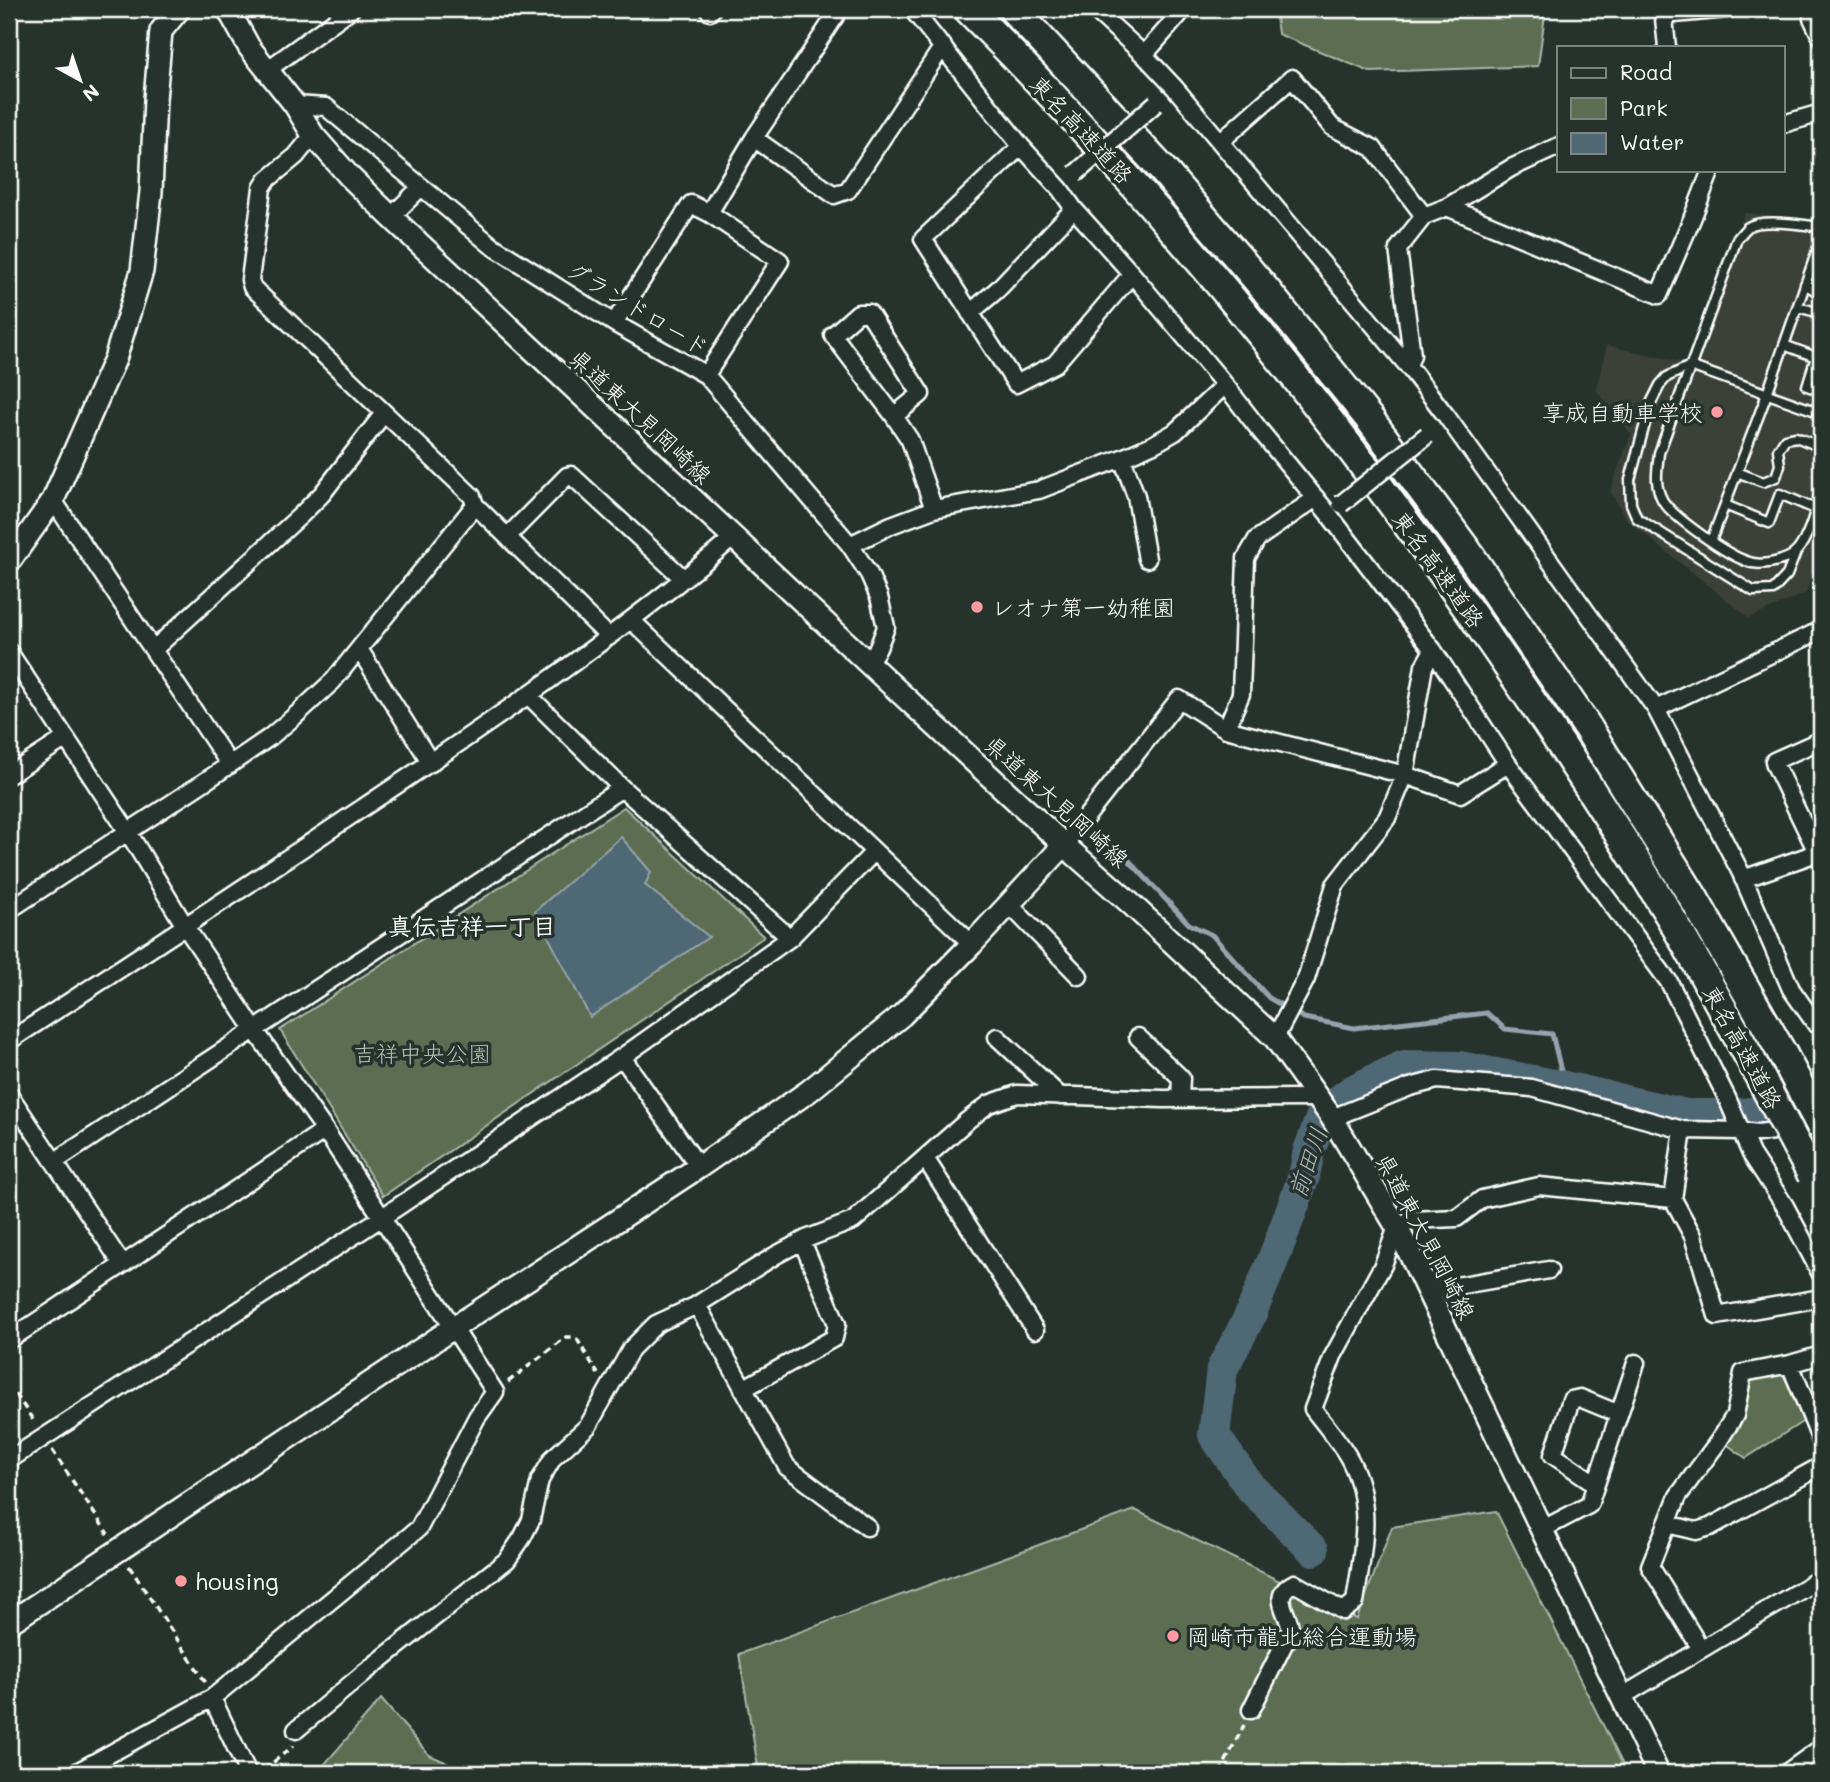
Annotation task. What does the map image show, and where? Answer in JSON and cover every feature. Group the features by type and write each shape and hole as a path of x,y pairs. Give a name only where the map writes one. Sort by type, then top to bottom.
{"highway":[{"name":"東名高速道路","path":"968,9 1139,189 1242,310 1433,558 1559,741 1667,912 1817,1184"},
{"name":"東名高速道路","path":"1013,9 1161,169 1265,289 1371,421 1465,548 1592,734 1693,897 1821,1125"}],"main road":[{"path":"9,562 53,500 115,359 142,271 151,192 161,31 178,9"},
{"name":"県道東大見岡崎線","path":"228,9 250,47 295,105 313,135 349,176 562,379 1275,1038 1332,1118 1397,1227 1658,1773"},
{"path":"9,1623 699,1167 809,1091 902,1016 1064,845"}],"street":[{"path":"267,69 351,9"},
{"path":"709,214 754,138 839,9"},
{"path":"912,9 1021,146 1132,274 1316,498 1334,508 1508,764 1669,982 1727,1098 1751,1154 1785,1206 1821,1274"},
{"path":"1094,9 1175,88 1408,366 1656,709 1744,879 1791,989 1819,1023"},
{"path":"1144,55 1184,9"},
{"path":"1667,46 1663,12 1728,9"},
{"path":"1814,9 1812,18 1821,37"},
{"path":"754,138 834,195 848,190 943,47"},
{"path":"1221,141 1292,78 1332,127 1373,148 1424,216"},
{"path":"1060,189 1175,88"},
{"name":"グランドロード","path":"295,105 326,107 491,245 614,323 706,375 850,545 869,574 879,597 886,627 878,648 868,663"},
{"path":"1784,124 1821,113"},
{"path":"313,135 296,156 267,180 262,188 250,280 252,287 472,496 475,505 609,637"},
{"path":"1021,146 923,239 1016,384 1055,364 1132,274"},
{"path":"1408,366 1412,355 1398,249 1424,216 1447,206 1511,168 1557,147"},
{"path":"1447,206 1659,295 1709,172"},
{"path":"391,217 421,187"},
{"path":"614,323 691,204 709,214 780,261 706,375"},
{"path":"970,313 998,289 1074,209"},
{"path":"894,416 921,394 869,313 858,313 833,335 910,440 934,509"},
{"path":"850,545 891,525 934,509 1039,490 1122,458 1175,432 1225,385"},
{"path":"154,649 322,494 384,413"},
{"path":"1334,508 1447,417"},
{"path":"1122,458 1136,496 1147,559"},
{"path":"508,536 570,475 684,579"},
{"path":"1226,729 1241,694 1246,558 1257,539 1316,498"},
{"path":"53,500 230,765"},
{"path":"9,910 230,765 295,716 334,681 475,505"},
{"path":"9,1041 431,763 609,637 734,537"},
{"path":"631,620 972,944"},
{"path":"1656,709 1819,637"},
{"path":"359,649 431,763"},
{"path":"1275,1038 1306,979 1335,885 1387,818 1405,775 1424,666 1433,650"},
{"path":"9,652 128,832 185,926 325,1130 495,1392 477,1417 419,1528 212,1698 75,1773"},
{"path":"528,695 622,788 790,938"},
{"path":"1064,845 1179,699 1226,729 1405,775 1460,794 1508,764"},
{"path":"9,775 66,738"},
{"path":"1744,879 1808,856 1819,848 1774,761 1821,740"},
{"path":"54,1162 622,788"},
{"path":"9,1460 381,1218 622,1057 790,938 874,852"},
{"path":"1009,904 1079,976"},
{"path":"997,1037 1060,1096"},
{"path":"1138,1037 1181,1078 1180,1099"},
{"path":"622,1057 699,1167"},
{"path":"1332,1118 1410,1087 1437,1080 1532,1088 1683,1130 1758,1133 1821,1125"},
{"path":"9,1094 122,1264"},
{"path":"296,1730 507,1560 531,1520 540,1480 546,1469 553,1458 588,1426 631,1349 647,1332 656,1324 697,1305 776,1255 802,1241 853,1221 989,1104 1017,1094 1180,1099 1317,1098"},
{"path":"9,1340 325,1130"},
{"path":"1683,1130 1673,1199 1693,1236 1717,1316 1821,1298"},
{"path":"925,1158 1035,1330"},
{"path":"1251,1710 1290,1635 1288,1618 1282,1606 1286,1588 1294,1583 1343,1611 1355,1602 1365,1532 1365,1501 1351,1462 1313,1409 1333,1356 1382,1265 1397,1227 1411,1220 1457,1218 1482,1199 1539,1186 1673,1199"},
{"path":"743,1389 834,1338 837,1324 802,1241"},
{"path":"1427,1291 1549,1270"},
{"path":"697,1305 787,1467 867,1527"},
{"path":"1701,1649 1650,1566 1678,1496 1735,1415 1743,1373 1821,1355"},
{"path":"1541,1530 1589,1505 1636,1363"},
{"path":"1790,1364 1821,1441"},
{"path":"1596,1484 1553,1455 1571,1400 1580,1398 1619,1413"},
{"path":"1667,1524 1696,1531 1710,1527 1821,1466"},
{"path":"1621,1697 1821,1578"},
{"path":"212,1698 248,1773"},
{"path":"1786,1773 1821,1748"}],"lane":[{"path":"1796,552 1774,563 1748,563 1683,520 1664,503 1655,483 1659,453 1737,239 1750,225 1786,223 1821,227"},
{"path":"1711,541 1767,394 1821,239"},
{"path":"1805,285 1821,294"},
{"path":"1797,307 1821,313"},
{"path":"1784,345 1816,357 1807,386 1821,391"},
{"path":"1821,413 1690,366 1667,377 1660,386 1650,405 1630,480 1631,504 1637,517 1753,591 1773,590 1787,575 1810,527 1821,491"},
{"path":"1737,472 1763,482 1776,477 1780,465 1778,450 1785,439 1796,437 1821,447"},
{"path":"1725,505 1769,523 1780,494 1815,509"}],"path":[{"path":"495,1392 566,1337 577,1339 608,1391"},
{"path":"9,1384 111,1539"},
{"path":"124,1559 205,1681 212,1698"},
{"path":"1220,1773 1251,1710"},
{"path":"260,1773 293,1747 296,1730"}],"shaded area":[{"name":"享成自動車学校","path":"1745,213 1820,220 1821,213 1821,544 1806,593 1749,618 1627,520 1610,491 1631,434 1596,390 1607,345 1684,363"}],"green space":[{"path":"1275,9 1551,9 1545,15 1538,66 1370,72 1278,34"},
{"name":"吉祥中央公園","path":"624,807 764,937 383,1196 280,1030"},
{"path":"1781,1371 1807,1419 1746,1458 1725,1443 1739,1428 1749,1380"},
{"name":"岡崎市龍北総合運動場","path":"1135,1510 1357,1619 1392,1527 1496,1511 1627,1773 759,1773 739,1654"},
{"path":"381,1699 429,1755 471,1773 317,1773"}],"water":[{"path":"621,837 651,872 645,885 709,937 590,1017 535,911"}],"waterway":[{"path":"1121,852 1189,924 1212,935 1269,998 1304,1018 1354,1028 1487,1013 1505,1029 1552,1034 1565,1087"},
{"name":"前田川","path":"1313,1550 1250,1487 1214,1435 1222,1369 1249,1318 1275,1255 1304,1176 1309,1151 1323,1113 1352,1091 1404,1066 1459,1067 1565,1087 1687,1115 1733,1115 1821,1105"}],"place":[{"name":"享成自動車学校","path":"1717,412"},
{"name":"レオナ第一幼稚園","path":"977,607"},
{"name":"housing","path":"181,1581"},
{"name":"岡崎市龍北総合運動場","path":"1173,1636"}],"district":[{"name":"真伝吉祥一丁目","path":"472,925"}]}
